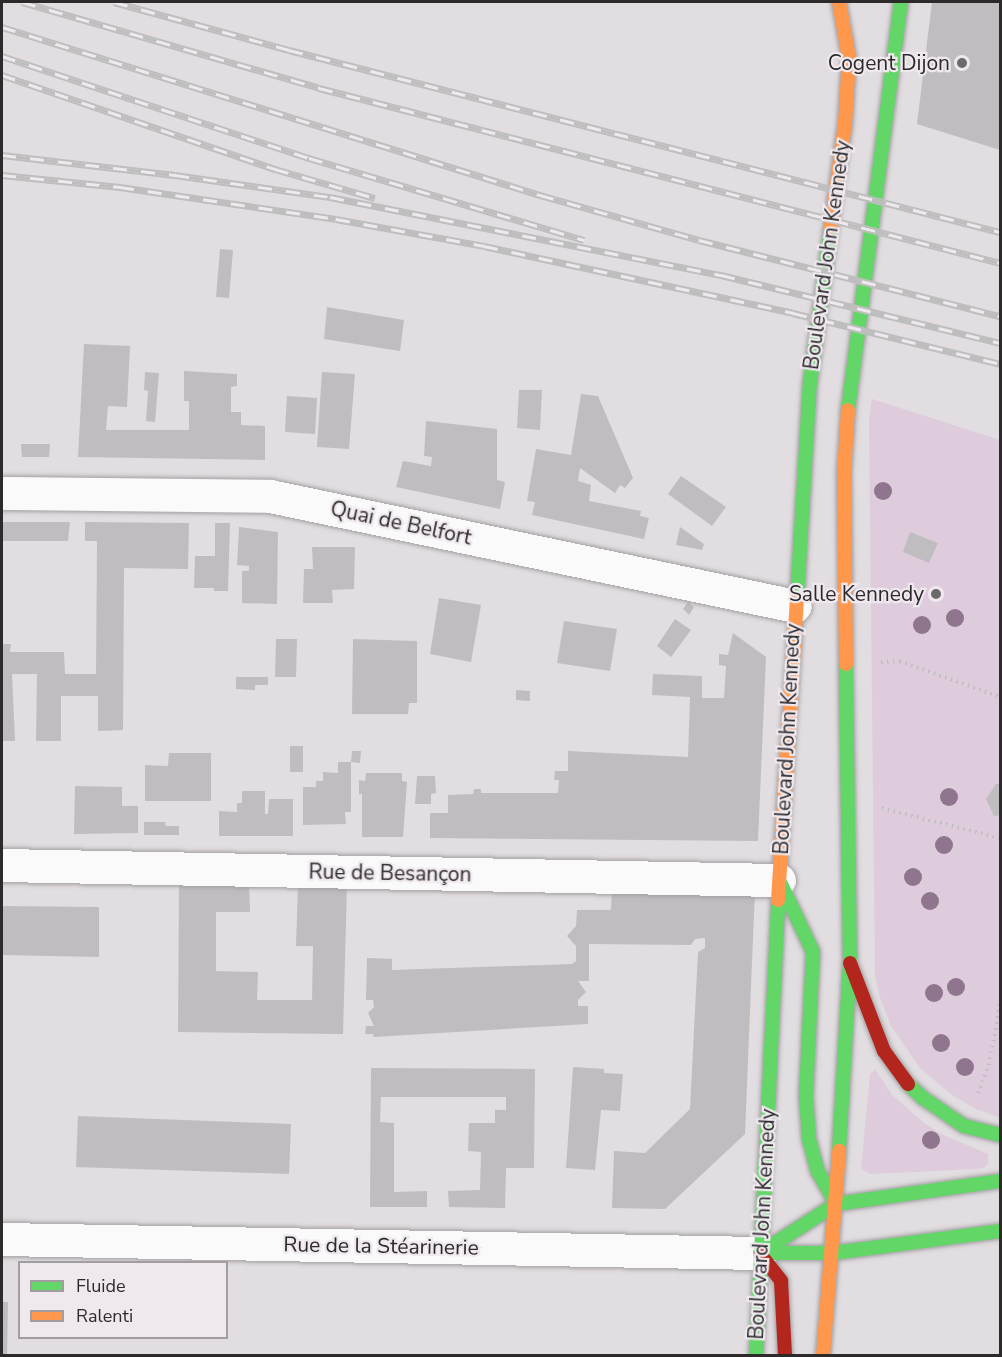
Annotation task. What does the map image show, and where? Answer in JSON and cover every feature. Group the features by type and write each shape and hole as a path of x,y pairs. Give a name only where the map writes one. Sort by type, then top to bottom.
{"main road":[{"name":"Boulevard John Kennedy","path":"756,1356 779,880 810,383 845,124 849,58 840,2"},
{"name":"Boulevard John Kennedy","path":"824,1356 833,1253 850,963 850,799 844,473 849,391 901,2"},
{"path":"779,880 813,952 806,1096 809,1139 818,1172 836,1204 851,1216"},
{"path":"850,963 884,1051 902,1078 923,1098 964,1126 1000,1135"},
{"path":"760,1253 836,1204 1000,1181"},
{"path":"760,1253 833,1253 1000,1231"},
{"path":"873,1232 897,1246"},
{"path":"760,1253 781,1281 785,1356"}],"street":[{"name":"Quai de Belfort","path":"2,493 270,496 795,606"},
{"name":"Rue de Besançon","path":"2,865 779,880"},
{"name":"Rue de la Stéarinerie","path":"2,1239 760,1253"}],"path":[{"path":"847,663 900,661 1000,697"},
{"path":"850,799 1000,838"}],"shaded area":[{"path":"872,399 1000,440 1000,1118 976,1109 952,1095 920,1068 891,1026 880,998 875,975 869,420"},
{"path":"875,1069 892,1095 924,1123 941,1134 988,1154 988,1163 984,1168 871,1174 861,1169 870,1075"}],"building":[{"name":"Cogent Dijon","path":"932,2 1000,2 1000,150 917,124"},
{"path":"220,249 233,250 229,298 216,297"},
{"path":"327,307 404,320 400,351 324,339"},
{"path":"84,344 130,346 127,407 108,406 106,430 189,430 189,401 184,401 184,371 237,374 237,386 231,387 231,412 241,412 241,425 265,426 265,460 78,457"},
{"path":"145,372 159,373 155,422 146,421 148,391 144,390"},
{"path":"322,372 355,374 349,449 317,447"},
{"path":"519,390 542,390 540,430 517,428"},
{"path":"581,394 598,396 633,478 625,488 620,485 615,493 580,468 578,481 591,485 589,501 641,511 640,516 649,518 644,539 532,515 535,502 527,501 536,449 571,455"},
{"path":"287,396 317,398 315,434 285,432"},
{"path":"426,421 497,429 497,480 505,482 500,509 396,487 403,461 431,466 432,457 424,456"},
{"path":"21,444 50,444 49,457 22,457"},
{"path":"681,476 726,507 712,526 668,494"},
{"path":"2,522 70,522 68,541 2,541"},
{"path":"85,522 189,523 188,569 124,568 123,730 98,731 98,696 61,696 61,741 36,741 37,674 12,674 15,741 2,741 2,644 11,644 10,652 64,652 65,674 96,674 97,541 85,541"},
{"path":"215,523 230,523 228,591 194,588 195,556 215,556"},
{"path":"239,527 278,532 277,604 242,603 242,571 249,571 249,566 237,565"},
{"path":"680,527 704,544 702,550 676,545"},
{"path":"910,532 938,543 929,563 903,552"},
{"path":"312,547 355,547 354,589 332,590 333,603 303,603 304,569 313,569"},
{"path":"439,598 481,605 471,662 430,654"},
{"path":"688,602 694,607 689,615 683,609"},
{"path":"675,619 691,630 671,657 657,646"},
{"path":"564,621 617,629 610,671 557,663"},
{"path":"733,633 766,657 758,841 430,838 430,813 448,813 448,795 473,794 474,789 481,789 481,793 558,793 559,780 554,780 555,771 568,771 568,751 688,757 690,697 652,695 653,674 702,676 702,698 724,698 726,666 719,665 719,654 728,655"},
{"path":"276,639 297,639 296,677 275,677"},
{"path":"353,639 417,641 417,703 409,703 408,714 352,714"},
{"path":"236,677 268,677 268,685 255,685 255,690 236,689"},
{"path":"516,690 530,691 530,701 516,700"},
{"path":"290,746 303,746 303,772 290,772"},
{"path":"352,751 361,751 360,763 351,762"},
{"path":"169,753 211,753 211,801 145,801 145,765 168,766"},
{"path":"338,762 351,762 351,812 345,812 346,824 303,825 303,787 316,787 316,781 323,781 323,772 338,773"},
{"path":"366,773 402,773 402,781 407,782 403,837 362,837 362,794 359,794 359,780 365,781"},
{"path":"417,776 435,776 436,793 431,794 431,804 415,804"},
{"path":"996,784 1000,784 1000,815 994,816 986,799"},
{"path":"75,786 122,787 122,806 138,806 138,833 74,834"},
{"path":"242,791 265,791 265,814 268,814 269,799 293,799 293,836 219,836 219,811 237,812 237,803 242,803"},
{"path":"144,822 165,822 166,826 179,826 179,835 144,835"},
{"path":"179,884 249,885 250,912 216,912 216,971 258,972 257,1000 312,1000 313,946 296,946 298,885 347,885 343,1034 178,1032"},
{"path":"612,888 755,889 745,1134 665,1209 612,1208 614,1151 645,1153 690,1109 698,952 705,948 705,938 695,939 691,945 589,944 589,981 578,981 586,992 578,1000 578,1006 588,1006 588,1024 374,1037 373,1034 365,1034 366,1026 374,1026 368,1013 374,1007 373,1000 366,1000 367,958 392,959 392,970 572,964 576,961 576,946 567,936 576,926 577,910 611,910"},
{"path":"2,906 99,907 99,957 2,955"},
{"path":"573,1067 604,1069 604,1073 623,1074 620,1111 601,1110 595,1170 566,1168"},
{"path":"371,1068 535,1069 534,1168 506,1168 505,1208 449,1207 448,1191 480,1190 481,1152 468,1151 469,1123 495,1123 495,1110 506,1110 506,1097 381,1097 380,1122 394,1123 394,1192 427,1191 427,1207 370,1207"},
{"path":"78,1116 291,1124 289,1174 76,1167"},
{"path":"2,1302 8,1302 7,1356 2,1356"}],"railway":[{"path":"22,2 319,88 1000,263"},
{"path":"114,2 289,50 1000,232"},
{"path":"2,27 540,195 699,240 1000,316"},
{"path":"2,56 309,158 584,240"},
{"path":"2,75 275,169 375,198"},
{"path":"2,155 175,175 330,197 721,275 1000,343"},
{"path":"2,175 120,187 336,219 484,246 793,313 1000,364"}],"traffic: fast":[{"path":"848,410 901,2"},
{"path":"797,599 810,383 831,227"},
{"path":"839,1151 850,963 846,664"},
{"path":"781,884 813,952 806,1096 809,1139 818,1172 836,1203"},
{"path":"756,1356 778,900"},
{"path":"908,1084 923,1098 964,1126 1000,1135"},
{"path":"836,1204 1000,1181"},
{"path":"760,1253 836,1204"},
{"path":"833,1253 1000,1231"},
{"path":"760,1253 833,1253"}],"traffic: slow":[{"path":"831,227 845,124 849,58 839,2"},
{"path":"846,664 844,473 848,410"},
{"path":"778,900 797,599"},
{"path":"823,1356 839,1151"}],"traffic: jam":[{"path":"850,963 884,1051 908,1084"},
{"path":"761,1255 781,1281 785,1356"}],"place":[{"name":"Cogent Dijon","path":"962,63"},
{"name":"Salle Kennedy","path":"936,594"}]}
